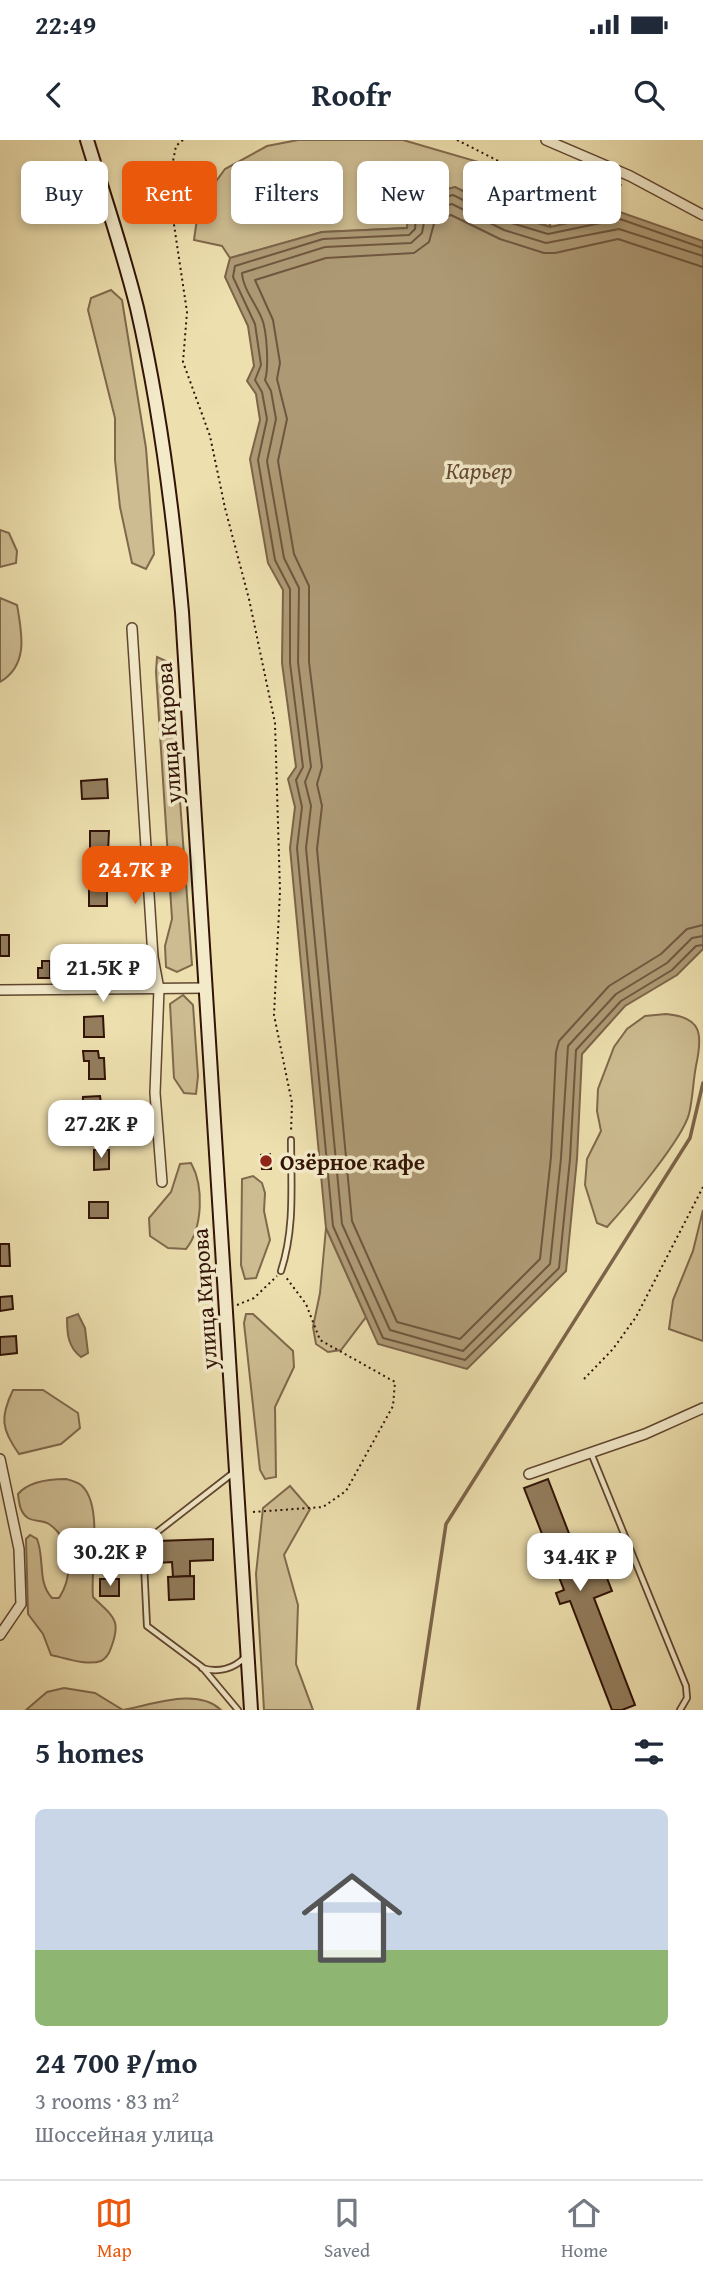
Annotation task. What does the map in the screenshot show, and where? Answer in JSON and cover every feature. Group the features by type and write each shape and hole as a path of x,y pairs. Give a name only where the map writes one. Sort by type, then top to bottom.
{"main road":[{"name":"улица Кирова","path":"87,140 137,308 166,469 182,612 250,1710"}],"street":[{"path":"547,140 639,181 703,215"},
{"path":"132,628 152,943 159,989 155,1093 162,1182"},
{"path":"0,990 206,988"},
{"path":"529,1474 645,1434 703,1408"},
{"path":"0,1459 19,1549 21,1604 12,1622 0,1635"}],"lane":[{"path":"281,1271 290,1244 292,1225 291,1140"},
{"path":"591,1453 686,1686 687,1698 680,1710"},
{"path":"236,1470 144,1543 147,1626 202,1667 239,1710"},
{"path":"202,1667 210,1670 232,1667 247,1654"}],"path":[{"path":"174,140 173,218 187,312 183,362 210,436 275,723 280,891 274,1015 292,1102 291,1140"},
{"path":"176,146 183,140"},
{"path":"457,140 530,177 589,192 639,181"},
{"path":"584,1379 613,1349 636,1317 703,1187"},
{"path":"226,1310 254,1298 281,1271 306,1304 320,1339 395,1382 393,1406 346,1491 323,1507 239,1513"}],"shaded area":[{"path":"298,140 403,140 475,161 463,161 463,191 455,187 449,189 449,161 357,161 357,224 408,224 408,228 322,232 230,258 222,246 194,240 196,224 217,224 217,180 231,166 231,224 343,224 343,161 240,161 267,146"},
{"path":"111,290 122,300 146,448 154,554 146,569 132,563 120,507 115,460 115,418 88,310 91,298"},
{"path":"0,530 9,533 17,551 16,563 0,567"},
{"path":"0,598 17,605 21,648 16,667 0,682"},
{"path":"157,657 170,663 192,965 177,972 166,967 165,946 172,919"},
{"path":"183,995 193,1005 198,1076 196,1094 184,1093 174,1078 170,1004"},
{"path":"666,1014 693,1023 699,1036 689,1114 676,1140 607,1227 597,1223 585,1185 587,1159 601,1131 597,1111 598,1089 614,1047 627,1029 645,1016"},
{"path":"191,1163 200,1195 196,1230 186,1249 168,1248 150,1236 149,1218 171,1192 180,1164"},
{"path":"253,1176 262,1183 265,1193 264,1211 270,1240 256,1278 245,1279 241,1265 242,1179"},
{"path":"703,1210 703,1341 669,1329 673,1300 693,1251"},
{"path":"326,1228 366,1317 341,1350 328,1352 316,1344 313,1327 320,1293"},
{"path":"246,1314 253,1314 293,1351 294,1367 275,1407 276,1477 265,1479 260,1470 244,1323"},
{"path":"13,1390 43,1390 78,1413 80,1428 61,1444 19,1454 4,1423"},
{"path":"66,1479 81,1485 88,1494 94,1521 93,1597 114,1619 116,1631 109,1654 103,1660 89,1663 51,1655 43,1634 28,1614 26,1539 30,1535 37,1539 44,1585 52,1598 59,1598 64,1589 68,1558 57,1531 47,1523 25,1516 18,1494 46,1480"},
{"path":"290,1486 310,1509 284,1555 298,1605 296,1664 313,1710 264,1710 256,1574 263,1508"},
{"path":"64,1688 95,1693 123,1710 26,1710 47,1692"},
{"path":"187,1699 211,1703 221,1710 123,1710"}],"water":[{"name":"Карьер","path":"455,187 463,191 463,224 540,224 550,227 564,224 621,224 621,212 703,241 703,949 677,975 625,1006 582,1054 577,1159 566,1271 467,1369 378,1344 326,1228 290,848 295,807 288,779 296,767 282,663 283,590 268,563 250,459 260,420 256,394 247,381 254,366 248,326 225,277 230,258 322,232 407,228 407,224 449,224 449,189"},
{"path":"78,1314 85,1328 88,1353 81,1357 69,1340 67,1329 67,1318"}],"building":[{"path":"107,779 108,798 82,799 81,781"},
{"path":"90,831 109,831 108,852 90,852"},
{"path":"89,887 107,887 107,906 89,906"},
{"path":"0,935 9,935 9,956 0,956"},
{"path":"42,961 50,961 50,978 38,978 38,968 42,968"},
{"path":"103,1016 104,1037 84,1037 84,1017"},
{"path":"83,1051 98,1051 99,1058 104,1058 105,1079 89,1079 89,1061 84,1061"},
{"path":"100,1096 101,1103 106,1103 107,1117 82,1118 83,1097"},
{"path":"94,1150 109,1150 109,1169 94,1170"},
{"path":"270,1154 271,1169 262,1169 261,1155"},
{"path":"89,1202 108,1202 108,1218 89,1218"},
{"path":"0,1244 9,1244 10,1266 0,1266"},
{"path":"12,1296 13,1309 0,1311 0,1297"},
{"path":"16,1336 17,1353 0,1355 0,1337"},
{"path":"548,1479 585,1575 603,1568 612,1591 594,1598 635,1705 622,1710 612,1710 570,1601 560,1604 556,1593 564,1590 524,1488"},
{"path":"213,1539 213,1560 190,1561 190,1576 173,1577 172,1562 157,1563 157,1541"},
{"path":"194,1576 194,1599 169,1600 168,1577"},
{"path":"100,1579 119,1579 119,1596 100,1596"}],"waterway":[{"path":"418,1710 446,1524 690,1138 703,1083"}],"place":[{"name":"Озёрное кафе","path":"266,1161"}]}
